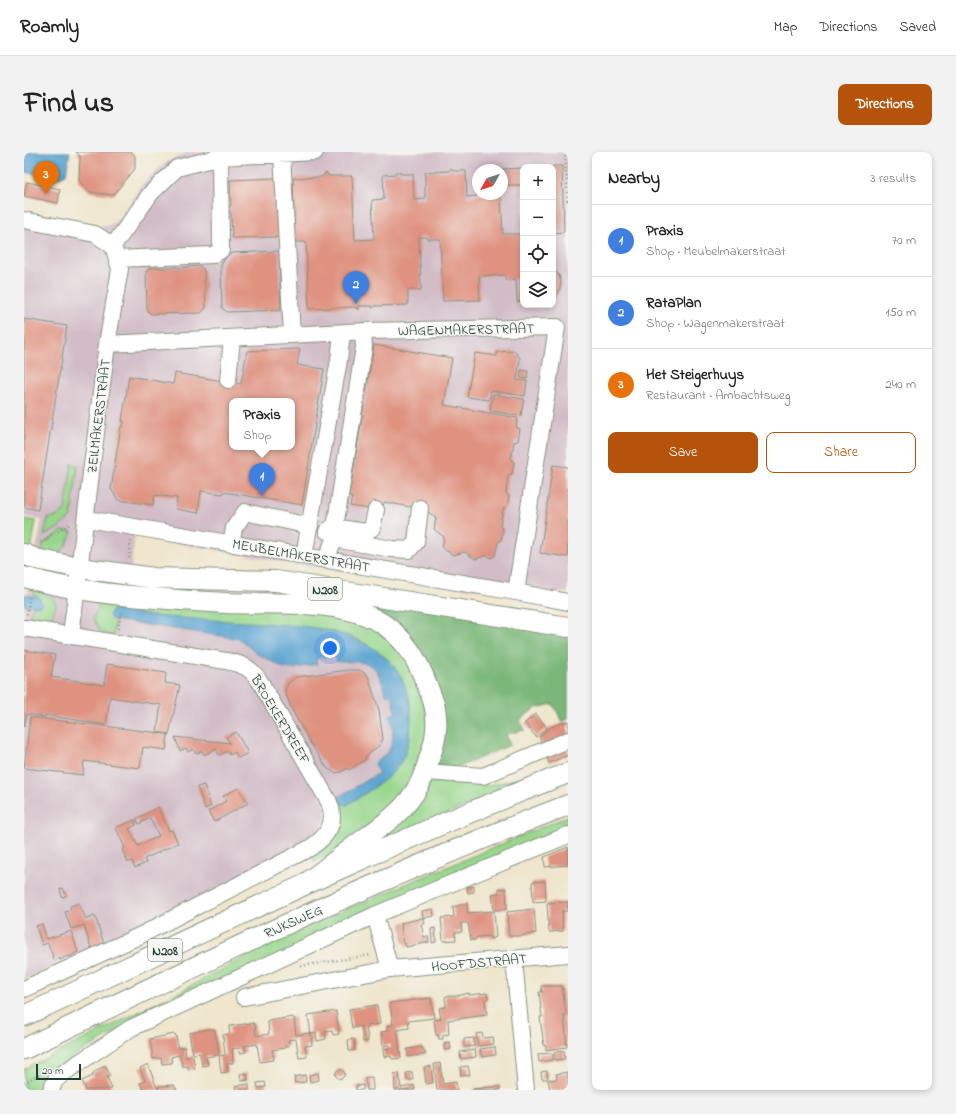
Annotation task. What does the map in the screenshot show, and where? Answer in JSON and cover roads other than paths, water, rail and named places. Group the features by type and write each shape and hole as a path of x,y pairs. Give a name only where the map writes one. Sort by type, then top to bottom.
{"main road":[{"path":"24,554 36,559 80,568"},
{"name":"N208","path":"80,568 154,578 276,581 568,627"},
{"path":"27,585 77,588"},
{"name":"N208","path":"77,588 124,594 225,603 324,605 352,610 385,625 407,645 422,670 436,709 435,743 425,772 418,787 396,814 372,835 306,883"},
{"name":"RIJKSWEG","path":"24,1016 306,883 517,792 568,773"},
{"name":"RIJKSWEG","path":"24,1049 230,949 374,884 490,834 568,805"}],"street":[{"path":"115,252 151,193 177,168 220,156 315,152"},
{"path":"282,154 292,335"},
{"path":"24,220 95,234 115,252 213,255 221,250 220,156"},
{"name":"ZEILMAKERSTRAAT","path":"77,588 107,344 120,269 115,252"},
{"name":"WAGENMAKERSTRAAT","path":"107,344 342,332 557,327 516,592"},
{"path":"316,558 310,526 339,360 342,332"},
{"path":"335,527 364,347 363,332"},
{"path":"228,380 232,338"},
{"path":"316,558 334,538 392,549 409,550 416,542 420,508"},
{"path":"316,558 329,528 335,527 366,532 372,528 376,510"},
{"path":"231,544 234,528 245,512 310,526"},
{"name":"MEUBELMAKERSTRAAT","path":"86,519 516,592"},
{"path":"71,635 77,588"},
{"path":"516,592 568,602"},
{"name":"BROEKERDREEF","path":"24,628 226,661 248,667 261,683 329,802 333,819 331,827 324,838 310,848 139,936 24,989"},
{"path":"425,772 483,776 568,740"},
{"name":"RIJKSWEG","path":"51,1089 62,1074 131,1028 375,915 568,835"},
{"path":"375,915 390,969"},
{"name":"HOOFDSTRAAT","path":"244,998 390,969 568,954"},
{"path":"514,959 526,1090"}],"water":[{"path":"24,152 70,152 66,174 58,178 24,172"},
{"path":"24,594 39,597 42,603 40,606 24,605"},
{"path":"113,609 150,616 302,626 343,635 378,651 391,663 402,679 409,697 411,720 410,733 408,746 400,764 379,784 347,805 342,804 338,797 379,773 374,764 386,753 392,743 393,731 390,715 396,713 392,694 386,695 379,675 370,665 358,662 337,662 335,656 316,658 317,664 291,669 284,668 256,653 241,640 115,620 111,619 109,615"}],"place":[{"name":"Het Steigerhuys","path":"46,194"},
{"name":"RataPlan","path":"356,304"},
{"name":"Praxis","path":"262,496"}]}
